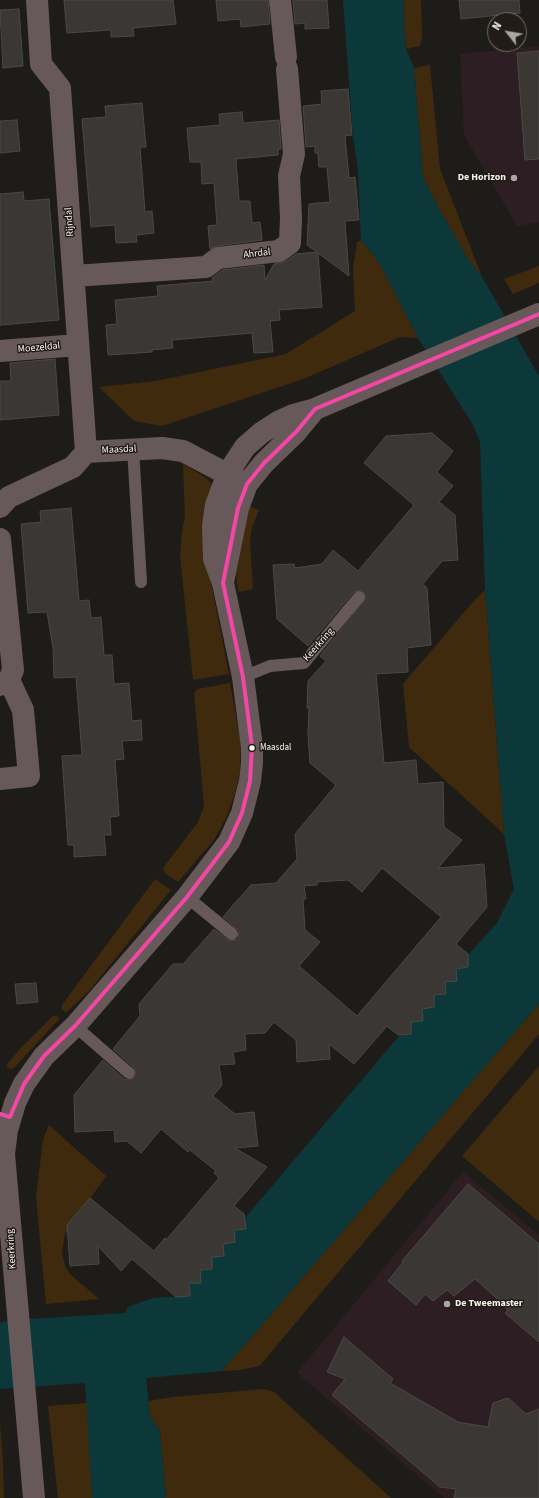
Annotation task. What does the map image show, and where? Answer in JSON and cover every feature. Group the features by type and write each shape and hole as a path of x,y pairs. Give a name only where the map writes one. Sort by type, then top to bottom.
{"street":[{"name":"Rijndal","path":"37,0 41,64 60,88 86,452"},
{"name":"Ahrdal","path":"74,276 206,267 218,258 279,251 290,243 291,218 288,176 294,154 280,0"},
{"name":"Keerkring","path":"34,1498 4,1154 5,1115 24,1084 44,1056 75,1026 187,897 229,842 242,813 252,762 252,746 243,677 223,583 214,559 212,526 216,505 228,473 245,447 261,433 293,415 315,409 536,315"},
{"name":"Moezeldal","path":"0,351 78,345"},
{"name":"Keerkring","path":"223,583 238,508 247,484 264,463 296,432 315,409"},
{"name":"Maasdal","path":"86,452 162,448 183,451 247,484"},
{"path":"0,507 9,497 74,467 86,452"},
{"path":"0,539 12,670 4,683 23,710 28,776 0,778"}],"lane":[{"path":"133,449 142,582"},
{"name":"Keerkring","path":"243,677 270,666 304,663 359,597"},
{"path":"187,897 232,934"},
{"path":"75,1026 130,1073"}],"shaded area":[{"path":"403,0 421,0 422,37 420,46 406,49"},
{"name":"De Horizon","path":"539,46 539,222 517,226 464,135 460,54 487,51 527,52 527,47"},
{"path":"430,65 440,169 482,277 469,261 423,177 414,68"},
{"path":"361,240 378,261 418,338 400,337 301,380 162,426 134,421 99,387 156,381 286,354 355,311 353,269 357,242"},
{"path":"539,266 539,283 513,294 504,279"},
{"path":"183,464 203,476 213,485 207,552 211,582 229,674 193,680 180,556 185,517"},
{"path":"249,506 259,510 252,528 250,541 253,589 238,592 235,564"},
{"path":"485,590 504,834 409,747 403,684 472,603"},
{"path":"230,683 241,744 240,770 236,790 226,818 214,840 178,882 166,874 163,868 198,822 204,806 194,693 198,689"},
{"path":"155,879 171,890 89,991 66,1013 62,1009 62,1005"},
{"path":"539,1004 539,1034 262,1363 259,1366 241,1370 222,1371"},
{"path":"53,1016 57,1016 59,1019 12,1070 6,1066 19,1050"},
{"path":"539,1066 539,1222 462,1156"},
{"path":"49,1125 106,1176 65,1234 62,1253 65,1266 70,1274 99,1299 46,1304 36,1197 43,1140"},
{"name":"De Tweemaster","path":"463,1172 539,1235 539,1498 444,1498 297,1373"},
{"path":"264,1389 274,1392 391,1498 166,1498 160,1432 150,1415 148,1401 173,1397"},
{"path":"87,1403 92,1498 58,1498 48,1406"},
{"path":"0,1423 3,1461 4,1498 0,1498"}],"water":[{"path":"343,0 403,0 406,49 414,68 423,177 469,261 482,277 539,376 539,1004 222,1371 146,1378 150,1415 160,1432 166,1498 92,1498 85,1383 0,1389 0,1323 13,1320 125,1313 128,1307 153,1298 190,1296 189,1283 201,1283 200,1270 212,1269 212,1257 223,1244 235,1242 234,1230 246,1229 245,1218 399,1036 411,1034 411,1022 422,1021 422,1009 434,1007 434,995 446,994 445,982 457,980 456,969 468,967 468,955 497,923 514,889 504,834 485,590 480,442 473,425 418,338 378,261 361,240 358,170 353,137"}],"building":[{"path":"64,0 173,0 176,24 133,28 134,36 111,37 111,30 67,33"},
{"path":"216,0 268,0 270,24 241,27 240,19 218,21"},
{"path":"293,0 327,0 329,28 305,29 305,23 295,24"},
{"path":"459,0 519,0 520,12 487,12 487,16 461,19"},
{"path":"19,9 23,66 3,68 0,10"},
{"path":"539,51 539,159 525,160 517,53"},
{"path":"348,89 352,135 345,136 349,178 355,177 359,220 345,221 349,276 318,253 322,307 279,310 280,320 270,321 273,352 254,353 252,333 172,340 173,348 152,350 152,352 108,355 106,325 117,324 115,300 158,296 157,286 213,281 212,278 223,270 264,265 265,280 274,264 286,261 296,254 317,252 307,245 309,204 330,202 327,167 319,167 318,153 315,153 315,146 306,147 303,106 322,104 321,91"},
{"path":"142,103 146,147 140,147 145,212 152,211 154,233 136,235 137,242 116,243 115,225 91,227 82,119 106,117 105,106"},
{"path":"242,112 243,123 279,120 281,149 278,149 278,155 236,159 239,201 250,201 252,223 260,222 262,240 217,246 210,249 208,226 217,225 214,183 202,184 201,162 190,162 187,128 220,125 219,114"},
{"path":"17,120 20,151 0,153 0,121"},
{"path":"23,192 24,201 49,199 59,320 0,325 0,194"},
{"path":"55,359 59,415 0,420 0,381 11,381 10,363"},
{"path":"432,433 453,451 437,472 453,486 439,502 455,515 458,560 442,561 423,584 427,588 431,645 407,648 408,672 376,674 384,763 416,760 418,784 443,782 444,827 462,840 438,868 484,864 487,907 456,944 468,954 468,967 456,969 457,981 445,982 446,994 434,995 434,1007 422,1009 423,1021 411,1022 411,1034 398,1035 387,1026 354,1064 329,1044 330,1059 297,1062 296,1040 274,1022 265,1033 245,1034 246,1050 233,1052 235,1064 219,1065 222,1085 213,1096 235,1114 254,1112 258,1146 235,1148 267,1167 234,1206 244,1214 246,1229 234,1230 235,1242 223,1244 224,1256 212,1257 212,1269 200,1270 201,1283 189,1283 190,1296 176,1297 132,1259 121,1271 98,1246 99,1264 70,1266 67,1225 90,1198 154,1251 165,1238 166,1240 219,1178 214,1173 216,1171 190,1150 188,1152 161,1129 141,1153 127,1141 115,1142 114,1130 75,1132 74,1095 103,1060 124,1079 128,1080 134,1078 136,1074 134,1068 113,1049 140,1016 139,1004 173,964 183,964 214,929 230,941 238,939 239,931 223,917 251,885 276,883 297,859 295,834 336,785 310,763 308,735 309,707 307,708 308,681 326,661 320,656 366,598 363,591 360,590 354,592 308,646 277,619 273,565 294,564 295,568 322,564 333,550 358,571 414,505 364,463 386,436","holes":["382,868 441,917 357,1016 299,966 320,942 305,930 303,899 306,899 304,886 317,885 317,882 348,880 362,892"]},
{"path":"71,508 79,601 89,600 91,618 101,617 104,655 112,655 114,684 129,683 132,721 141,720 142,740 122,741 124,759 115,760 119,816 110,817 111,835 104,835 106,855 74,857 74,845 68,845 62,756 82,755 76,677 54,678 53,648 47,612 28,613 21,524 41,522 40,511"},
{"path":"36,983 38,1002 17,1004 15,984"},
{"path":"468,1184 539,1244 539,1342 505,1313 508,1310 500,1303 501,1302 475,1279 454,1296 447,1290 433,1301 425,1294 416,1305 388,1281 403,1262 402,1261"},
{"path":"344,1337 393,1379 390,1383 458,1422 488,1427 493,1403 508,1398 526,1414 539,1409 539,1498 454,1498 456,1489 440,1487 332,1395 345,1379 327,1372"}],"transit line":[{"path":"0,1114 10,1117 24,1084 44,1056 75,1026 187,897 229,842 242,813 250,781 252,747 243,677 223,583 238,508 247,484 264,463 296,432 315,409 539,314"}],"place":[{"name":"De Horizon","path":"514,178"},
{"name":"Maasdal","path":"252,748"},
{"name":"De Tweemaster","path":"447,1304"}]}
